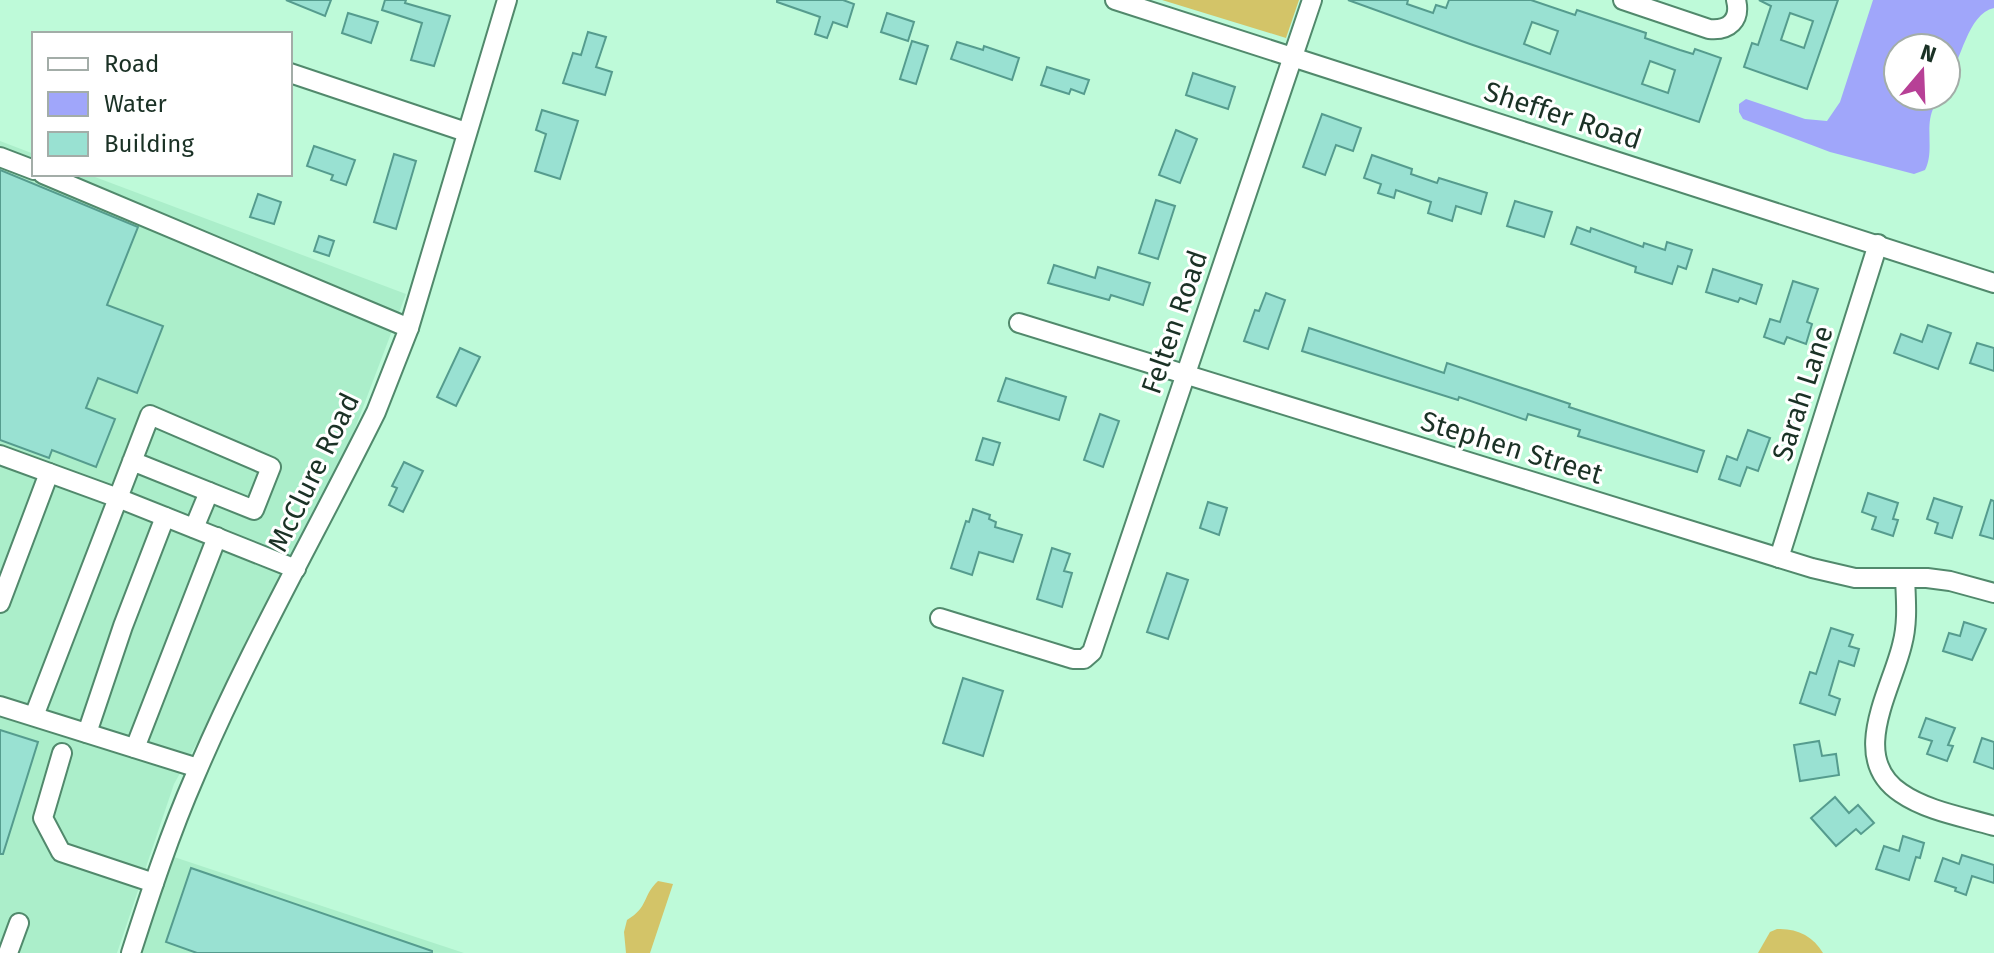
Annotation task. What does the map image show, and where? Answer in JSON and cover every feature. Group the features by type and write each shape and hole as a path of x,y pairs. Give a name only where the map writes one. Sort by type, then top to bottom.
{"street":[{"name":"McClure Road","path":"137,951 154,883 198,768 376,412 409,328 507,0"},
{"name":"Sheffer Road","path":"1115,0 1994,283"},
{"name":"Felten Road","path":"940,618 1073,659 1084,659 1092,652 1312,0"},
{"path":"1623,0 1709,29 1721,30 1730,27 1736,19 1736,0"},
{"path":"292,74 466,132"},
{"path":"0,157 32,169"},
{"path":"48,176 409,328"},
{"name":"Sarah Lane","path":"1779,558 1878,244"},
{"name":"Stephen Street","path":"1019,323 1779,558 1855,578 1950,581 1994,593"},
{"path":"34,716 132,461 150,415 271,467 254,510 132,461"},
{"path":"0,455 296,569"},
{"path":"0,603 49,473"},
{"path":"194,528 209,492"},
{"path":"87,733 123,626 165,517"},
{"path":"135,748 217,537"},
{"path":"1905,578 1906,626 1874,740 1879,768 1898,791 1911,799 1994,826"},
{"path":"0,706 198,768"},
{"path":"62,753 43,818 61,852 154,883"},
{"path":"8,953 19,923"}],"shaded area":[{"path":"1162,0 1299,0 1286,38"},
{"path":"0,141 32,153 32,176 92,176 406,294 316,531 174,784 117,953 0,953"},
{"path":"171,856 464,953 140,953"},
{"path":"658,881 673,884 650,953 626,953 624,932 627,920 639,911"},
{"path":"1777,929 1804,934 1823,953 1758,953 1770,932"}],"water":[{"path":"1873,0 1994,0 1994,8 1977,19 1962,50 1962,32 1882,32 1882,112 1932,112 1925,170 1914,174 1830,152 1743,119 1739,112 1739,104 1746,99 1805,119 1827,121 1840,102"}],"building":[{"path":"286,0 331,0 325,16"},
{"path":"385,0 406,0 405,3 450,16 434,66 411,60 422,23 382,10"},
{"path":"777,0 843,0 854,4 847,27 833,22 827,38 815,34 820,17"},
{"path":"1348,0 1408,0 1407,4 1433,13 1436,5 1446,8 1449,0 1531,0 1575,15 1577,10 1646,33 1645,38 1693,54 1695,49 1721,58 1699,122","holes":["1532,22 1558,31 1550,54 1524,44","1650,61 1675,70 1668,93 1642,84"]},
{"path":"1759,0 1838,0 1807,89 1744,67 1752,43 1758,45 1771,6","holes":["1790,13 1813,21 1804,48 1781,40"]},
{"path":"348,13 378,22 371,43 342,33"},
{"path":"887,13 914,22 908,41 881,32"},
{"path":"588,32 606,37 596,67 612,72 605,95 563,83 573,53 581,55"},
{"path":"912,41 928,46 916,84 900,79"},
{"path":"957,42 983,50 984,46 1019,58 1012,80 951,59"},
{"path":"1047,67 1089,80 1084,94 1071,89 1069,94 1041,85"},
{"path":"1193,73 1235,87 1228,109 1186,95"},
{"path":"542,110 578,121 560,179 535,171 546,134 536,130"},
{"path":"1322,114 1361,128 1353,151 1336,145 1325,175 1303,167"},
{"path":"1176,130 1197,139 1180,183 1159,175"},
{"path":"314,146 355,160 346,185 331,180 333,175 307,166"},
{"path":"394,154 416,161 396,229 374,222"},
{"path":"1372,155 1412,169 1411,174 1437,183 1439,178 1487,193 1481,214 1456,206 1452,221 1428,213 1431,202 1396,190 1394,198 1378,193 1381,184 1364,178"},
{"path":"0,170 138,227 107,305 163,326 137,393 98,378 86,408 115,419 96,467 52,450 49,458 0,440"},
{"path":"258,194 281,202 274,224 250,217"},
{"path":"1156,200 1175,206 1158,259 1139,253"},
{"path":"1515,201 1552,212 1544,237 1507,226"},
{"path":"1577,227 1590,232 1591,228 1643,247 1644,243 1665,250 1667,242 1692,250 1686,269 1678,266 1672,284 1635,272 1636,267 1571,244"},
{"path":"319,236 334,241 329,256 314,251"},
{"path":"1054,265 1095,278 1098,267 1150,283 1143,305 1111,295 1109,300 1048,283"},
{"path":"1713,269 1762,285 1756,304 1706,292"},
{"path":"1793,281 1818,289 1807,322 1812,324 1806,344 1787,337 1784,344 1764,337 1770,319 1780,322"},
{"path":"1266,293 1285,300 1268,349 1244,341 1255,310 1259,311"},
{"path":"1928,325 1951,333 1938,369 1894,353 1901,334 1922,342"},
{"path":"1309,328 1444,373 1447,363 1704,451 1697,472 1578,436 1580,430 1528,414 1526,420 1302,351"},
{"path":"1977,343 1994,348 1994,371 1970,363"},
{"path":"460,348 480,357 456,406 437,397"},
{"path":"1006,378 1066,397 1059,420 998,401"},
{"path":"1100,414 1119,421 1103,467 1084,460"},
{"path":"1748,430 1770,438 1758,471 1747,467 1740,486 1719,479 1727,456 1737,460"},
{"path":"983,438 1000,443 993,465 976,460"},
{"path":"404,462 423,471 403,512 389,505 397,488 392,486"},
{"path":"1868,493 1898,503 1893,519 1898,520 1893,536 1872,529 1876,517 1862,512"},
{"path":"1934,498 1962,507 1952,538 1935,533 1938,523 1927,519"},
{"path":"1991,500 1994,501 1994,539 1980,535"},
{"path":"1208,502 1227,508 1219,535 1200,528"},
{"path":"973,509 990,515 989,519 996,522 995,527 1022,535 1013,562 979,552 972,575 951,568"},
{"path":"1052,548 1070,554 1064,571 1072,573 1062,607 1037,599"},
{"path":"1167,573 1188,580 1168,639 1147,632"},
{"path":"1964,622 1986,629 1972,660 1943,651 1949,633 1960,636"},
{"path":"1831,628 1853,635 1849,646 1859,649 1854,666 1839,661 1829,695 1840,699 1835,715 1800,703 1810,672 1816,674"},
{"path":"963,678 1003,691 983,756 943,743"},
{"path":"1926,718 1955,728 1948,745 1953,746 1947,761 1927,754 1932,741 1919,737"},
{"path":"0,730 38,742 3,854 0,854"},
{"path":"1982,738 1994,742 1994,769 1974,762"},
{"path":"1819,741 1822,756 1836,754 1839,775 1800,781 1794,745"},
{"path":"1835,797 1849,813 1858,805 1874,823 1861,834 1856,829 1836,846 1811,818"},
{"path":"1903,836 1924,843 1909,880 1876,869 1884,846 1899,851"},
{"path":"1962,855 1994,865 1994,883 1972,876 1966,895 1935,881 1943,858 1959,864"},
{"path":"191,868 432,953 197,953 166,942"}]}
